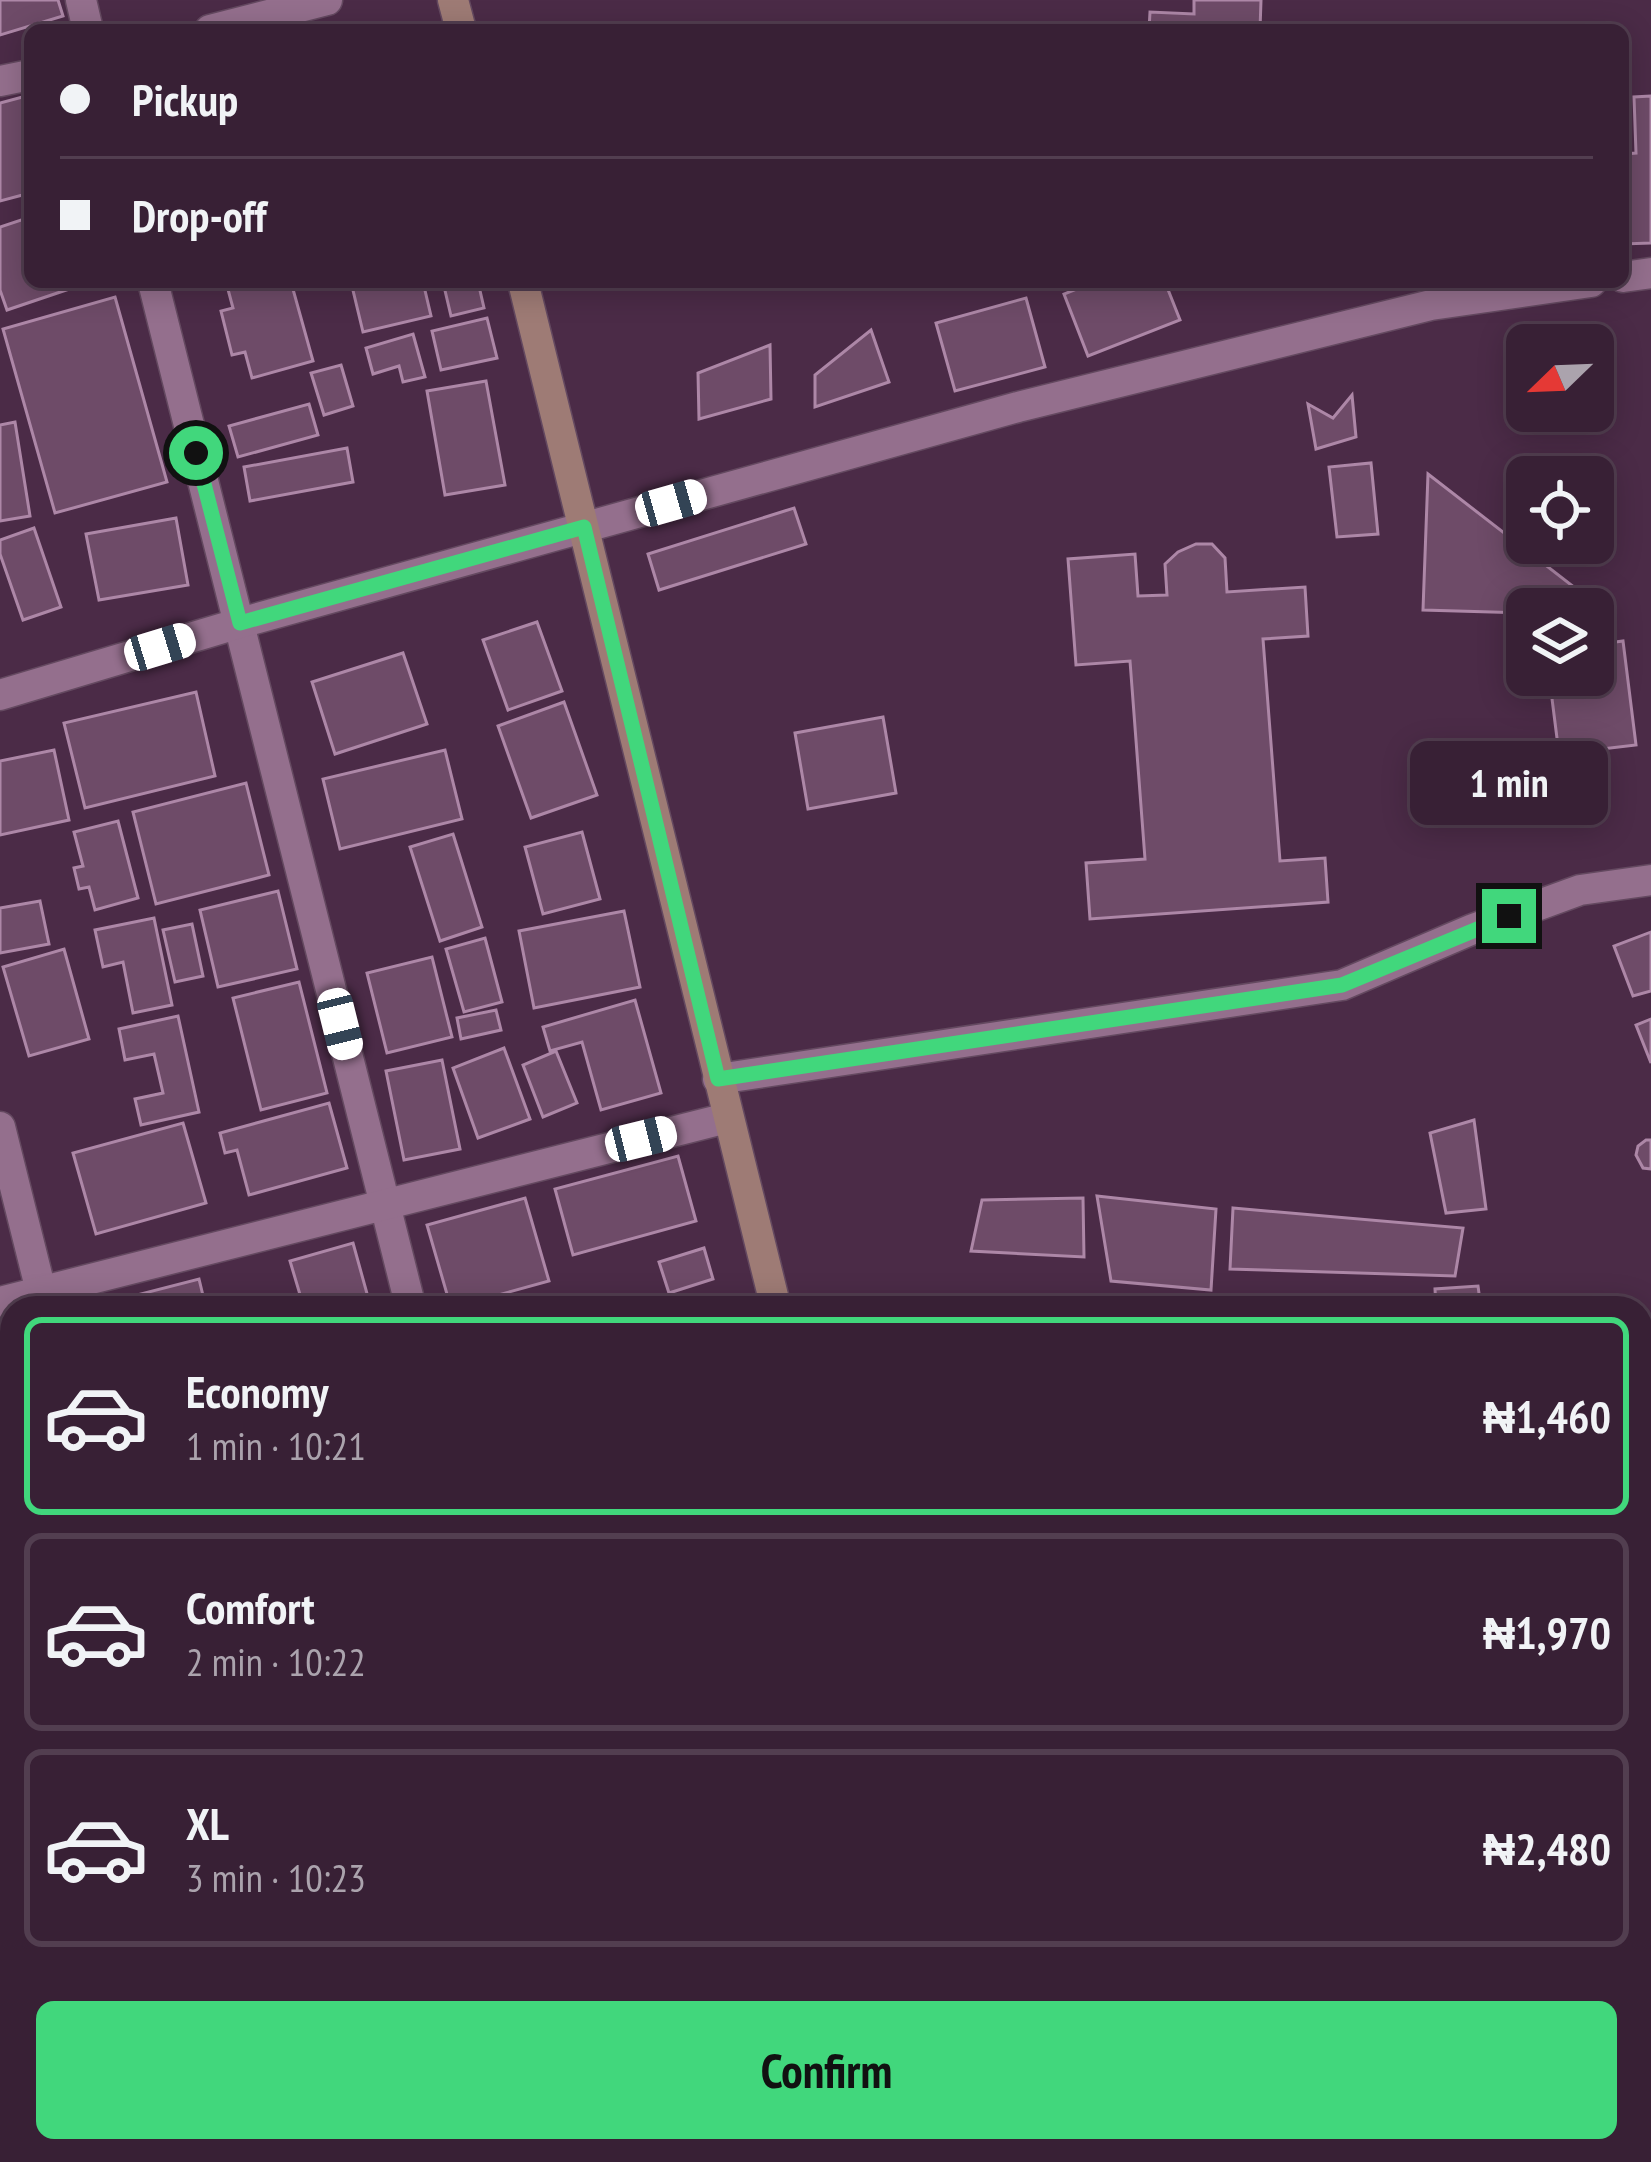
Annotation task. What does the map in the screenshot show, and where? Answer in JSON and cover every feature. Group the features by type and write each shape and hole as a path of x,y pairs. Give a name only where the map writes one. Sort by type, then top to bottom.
{"street":[{"path":"233,24 327,0"},
{"path":"155,288 408,1296"},
{"path":"524,288 773,1296"},
{"path":"0,695 240,623 1018,406 1431,305 1549,288"},
{"path":"718,1079 1342,985 1580,890 1651,880"},
{"path":"57,1296 384,1202 727,1118"},
{"path":"0,1126 42,1296"}],"building":[{"path":"0,0 58,0 63,16 24,24 0,35"},
{"path":"1194,0 1261,0 1260,24 1149,24 1150,12 1194,14"},
{"path":"1651,96 1651,243 1629,244 1629,154 1636,153 1634,97"},
{"path":"24,97 24,195 0,201 0,103"},
{"path":"24,219 24,288 72,288 7,310 0,290 0,227"},
{"path":"228,288 293,288 313,361 252,378 245,352 232,355 221,311 233,308"},
{"path":"352,288 424,288 431,316 363,332"},
{"path":"444,288 479,288 484,308 451,316"},
{"path":"1079,288 1167,288 1180,320 1088,356 1064,294"},
{"path":"115,297 167,482 55,513 3,329"},
{"path":"1026,298 1045,367 955,391 936,323"},
{"path":"487,318 497,358 441,370 432,331"},
{"path":"871,330 889,382 815,407 815,375"},
{"path":"413,334 425,377 403,382 399,366 373,374 366,348"},
{"path":"770,345 771,399 699,419 698,373"},
{"path":"341,365 353,406 324,415 311,373"},
{"path":"486,381 505,485 445,495 427,391"},
{"path":"1352,395 1356,437 1316,449 1308,404 1333,418"},
{"path":"309,404 318,435 238,457 229,426"},
{"path":"15,422 30,516 0,521 0,425"},
{"path":"347,448 353,482 250,501 244,467"},
{"path":"1371,463 1378,534 1337,537 1329,467"},
{"path":"1428,474 1506,534 1506,564 1544,564 1575,588 1506,588 1506,612 1423,610"},
{"path":"794,508 806,544 659,590 648,554"},
{"path":"176,518 188,585 99,600 86,534"},
{"path":"34,528 61,607 23,620 0,554 0,540"},
{"path":"1196,544 1212,544 1225,558 1227,592 1305,587 1308,636 1263,639 1280,861 1325,858 1328,902 1090,919 1086,863 1145,859 1130,661 1076,665 1068,559 1135,554 1138,596 1167,595 1165,564"},
{"path":"537,622 562,691 508,710 483,640"},
{"path":"1623,641 1636,745 1559,754 1552,696 1614,696 1614,642"},
{"path":"403,653 427,724 335,754 312,682"},
{"path":"196,692 215,776 85,808 64,723"},
{"path":"564,702 597,795 531,818 498,726"},
{"path":"883,717 896,793 808,809 795,733"},
{"path":"54,750 69,820 0,835 0,761"},
{"path":"445,750 462,819 340,849 323,779"},
{"path":"246,783 269,875 156,904 133,812"},
{"path":"118,821 138,898 95,910 89,887 79,889 74,868 83,866 74,832"},
{"path":"582,832 600,899 543,914 525,847"},
{"path":"453,834 482,927 440,941 410,847"},
{"path":"278,891 297,969 218,987 200,910"},
{"path":"40,901 49,944 0,953 0,908"},
{"path":"624,911 640,987 534,1008 519,931"},
{"path":"154,918 172,1005 133,1013 123,962 103,967 95,930"},
{"path":"192,924 203,976 175,982 163,930"},
{"path":"1651,932 1651,991 1633,996 1614,946"},
{"path":"485,938 502,1002 464,1012 446,949"},
{"path":"64,949 89,1039 29,1056 3,967"},
{"path":"432,957 452,1037 387,1053 367,973"},
{"path":"299,982 327,1093 261,1110 233,998"},
{"path":"635,1000 661,1093 601,1110 582,1042 550,1051 543,1027"},
{"path":"496,1010 501,1030 461,1039 457,1018"},
{"path":"178,1016 199,1112 141,1125 135,1099 163,1093 154,1054 125,1060 119,1029"},
{"path":"1651,1019 1651,1063 1636,1025"},
{"path":"504,1048 530,1119 478,1138 453,1068"},
{"path":"556,1051 577,1103 543,1117 523,1065"},
{"path":"442,1060 460,1149 404,1160 386,1071"},
{"path":"329,1103 347,1168 249,1195 237,1150 225,1153 220,1133"},
{"path":"1474,1120 1486,1209 1446,1213 1430,1133"},
{"path":"183,1123 206,1203 96,1234 73,1153"},
{"path":"1651,1140 1651,1169 1643,1168 1636,1155"},
{"path":"678,1156 696,1221 573,1255 555,1189"},
{"path":"1097,1196 1216,1209 1211,1290 1111,1281"},
{"path":"525,1198 549,1281 495,1296 448,1296 427,1225"},
{"path":"1083,1198 1084,1257 971,1251 982,1200"},
{"path":"1233,1208 1463,1228 1455,1276 1230,1269"},
{"path":"353,1243 368,1296 300,1296 290,1261"},
{"path":"704,1248 713,1279 669,1293 659,1262"},
{"path":"199,1279 203,1296 133,1296"},
{"path":"1478,1286 1479,1296 1435,1296 1435,1289"}],"route":[{"path":"196,453 240,623 584,527 718,1079 1342,985 1509,916"}]}
